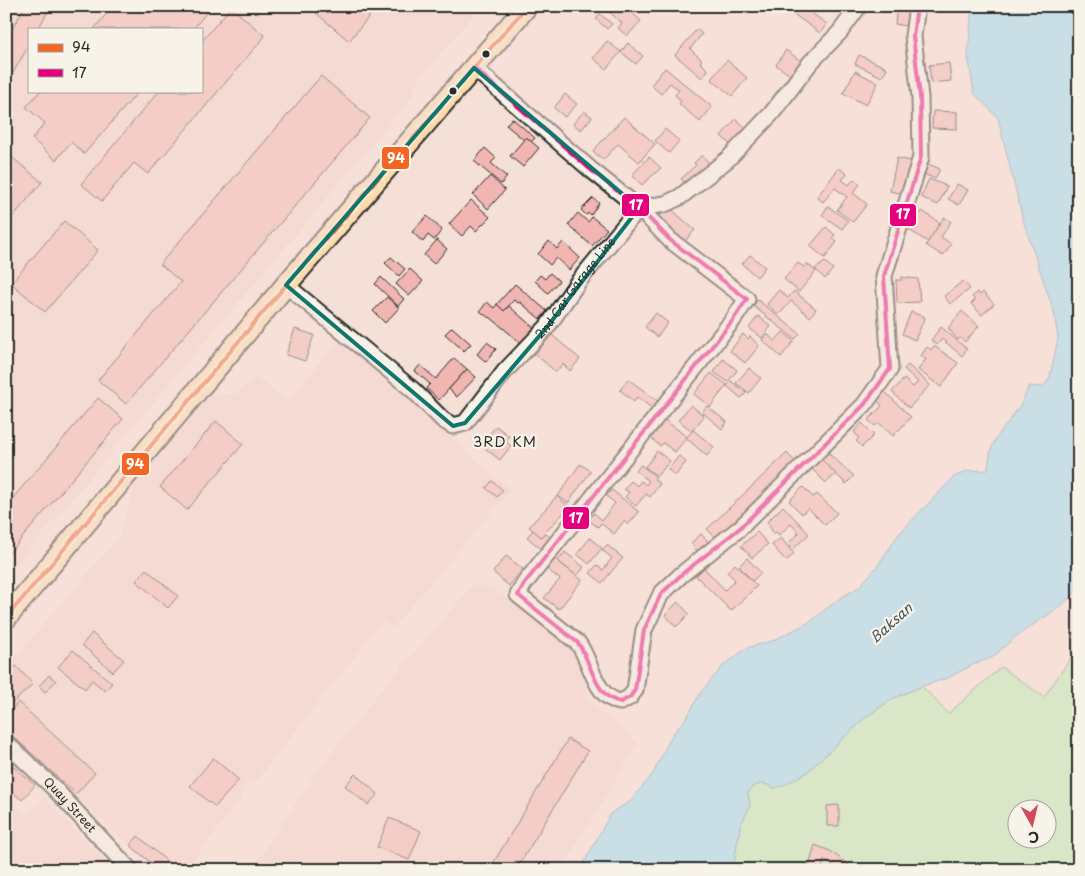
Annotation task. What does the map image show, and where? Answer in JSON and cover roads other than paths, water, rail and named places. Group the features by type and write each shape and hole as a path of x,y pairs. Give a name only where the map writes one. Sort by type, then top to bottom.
{"main road":[{"path":"6,618 286,285 527,6"}],"street":[{"path":"639,208 665,204 680,197 728,159 772,113 810,63 840,32 859,6"},
{"path":"474,68 590,169 639,208 670,240 747,299 733,320 524,584 518,595 578,643 585,652 596,681 608,698 615,702 626,700 634,690 648,619 661,594 689,568 740,528 864,405 890,369 890,338 884,276 921,157 920,97 914,36 917,6"},
{"name":"2nd Car Garage Line","path":"286,285 412,390 443,420 453,426 458,426 472,415 505,371 548,327 578,282 639,208"},
{"name":"Quay Street","path":"6,743 54,788 130,870"}],"water":[{"name":"Baksan","path":"972,6 1079,6 1079,589 1061,606 1015,637 993,657 974,664 948,678 922,686 892,699 865,718 806,773 780,787 774,788 763,783 752,787 748,793 750,806 740,826 734,863 728,870 704,870 701,865 694,865 687,870 580,870 611,813 631,801 654,772 672,735 687,717 701,692 724,665 747,648 772,641 810,622 840,598 858,588 876,568 899,534 954,477 967,471 988,470 994,443 1020,405 1029,386 1044,387 1050,377 1058,338 1054,312 1023,220 998,118 974,93 968,55"}],"district":[{"name":"3RD KM","path":"505,442"}]}
